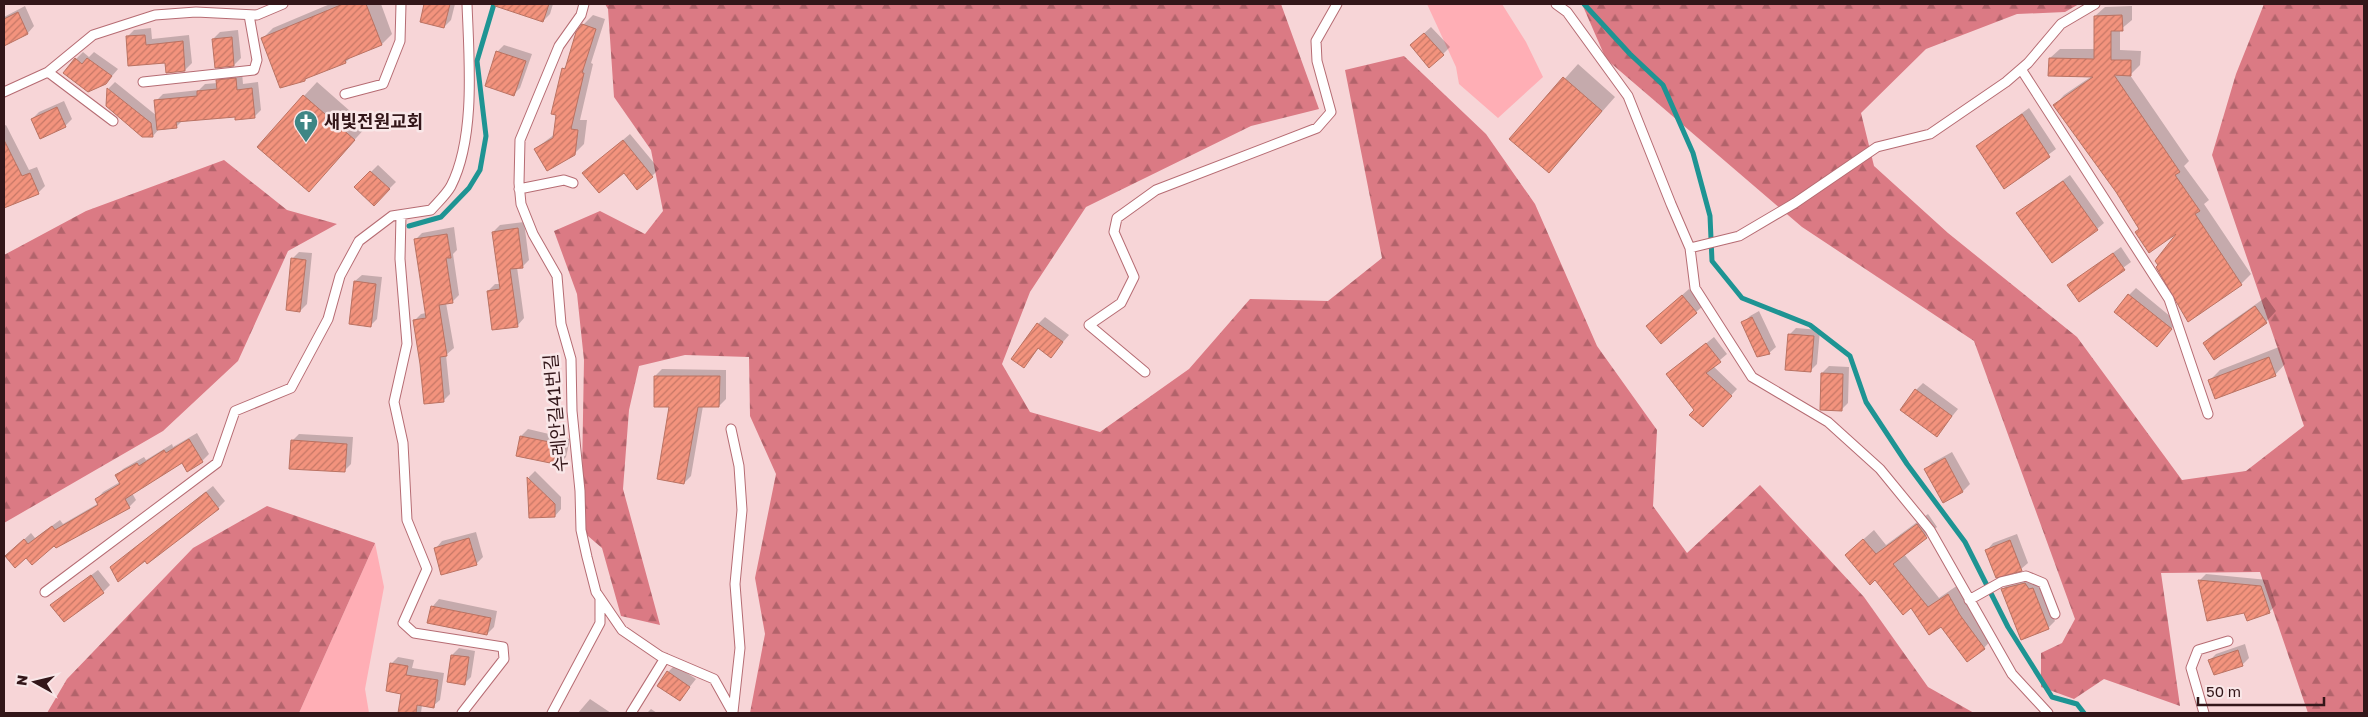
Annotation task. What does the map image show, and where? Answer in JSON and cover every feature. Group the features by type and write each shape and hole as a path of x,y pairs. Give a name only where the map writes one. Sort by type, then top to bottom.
{"lane":[{"path":"6,88 48,72 93,35 155,15 196,12 257,15 283,4"},
{"path":"345,94 383,84 400,41 401,4"},
{"path":"45,592 217,463 235,411 291,388 328,319 340,276 359,241 392,216 431,210 450,187 466,142 469,58 467,4"},
{"name":"수레안길41번길","path":"584,4 581,15 559,46 520,140 519,189 521,204 534,234 557,276 561,324 571,358 572,411 580,491 581,530 596,592 622,630 665,658 714,679 733,713"},
{"path":"1145,372 1090,325 1121,303 1134,276 1114,232 1117,218 1156,190 1317,128 1331,112 1318,61 1316,41 1337,4"},
{"path":"1556,4 1567,12 1628,96 1690,248 1695,288 1752,377 1828,422 1880,469 1930,530 2012,674 2048,713"},
{"path":"1690,248 1739,236 1795,204 1877,148 1930,134 2006,82 2021,69 2061,24 2095,4"},
{"path":"144,82 254,70 257,60 249,15"},
{"path":"2021,69 2169,299 2208,414"},
{"path":"48,72 113,121"},
{"path":"519,189 564,180 573,183"},
{"path":"401,215 400,260 407,344 394,402 403,443 407,520 427,569 403,623 414,633 503,647 504,659 462,713"},
{"path":"731,429 739,466 742,510 735,584 740,648 733,713"},
{"path":"1969,600 1999,583 2026,576 2043,583 2055,614"},
{"path":"552,713 600,623 600,599"},
{"path":"2204,713 2191,668 2198,650 2228,641"},
{"path":"631,713 665,658"}],"shaded area":[{"path":"1427,4 1502,4 1526,42 1543,77 1498,118 1459,84 1456,67"},
{"path":"375,543 384,587 365,689 369,713 299,713"}],"green space":[{"path":"605,4 1281,4 1319,109 1251,126 1086,207 1030,292 1002,364 1030,412 1100,432 1189,369 1250,299 1328,301 1382,258 1345,70 1404,56 1486,134 1535,204 1597,346 1657,430 1653,506 1687,553 1760,485 1864,597 1928,687 1974,713 750,713 765,634 755,578 776,474 750,416 749,357 685,355 639,366 629,410 623,489 660,625 621,616 602,548 581,530 584,360 577,294 554,231 600,211 645,234 663,211 651,150 614,97 608,9"},
{"path":"1582,4 2079,4 2065,12 2017,14 1926,49 1861,113 1874,166 1948,233 2077,337 2182,480 2246,471 2304,426 2212,155 2236,74 2264,4 2364,4 2364,713 2308,713 2260,572 2161,573 2180,706 2104,679 2074,699 2041,687 2041,653 2062,643 2075,619 1974,341 1802,227 1606,59"},
{"path":"224,160 287,210 337,224 288,251 238,361 163,431 4,523 4,255 86,211"},
{"path":"267,506 375,543 299,713 47,713 67,679 193,548"}],"building":[{"path":"343,4 366,4 382,45 345,60 346,63 305,79 305,81 280,88 261,38"},
{"path":"424,4 450,4 444,28 420,22"},
{"path":"495,4 549,4 543,22 495,6"},
{"path":"18,12 28,34 4,46 4,19"},
{"path":"2122,15 2123,31 2111,31 2111,60 2131,60 2131,76 2114,75 2180,172 2175,175 2200,211 2195,214 2242,285 2188,322 2156,267 2158,265 2155,261 2176,234 2149,253 2135,232 2139,229 2116,192 2053,105 2093,77 2048,76 2049,58 2094,59 2094,16"},
{"path":"582,24 596,29 582,73 584,73 571,129 578,130 575,155 547,171 534,149 553,138 556,115 551,114 562,68 565,69 576,32"},
{"path":"1424,33 1444,55 1429,68 1410,45"},
{"path":"145,35 146,45 183,41 185,71 166,73 165,63 128,66 126,36"},
{"path":"232,37 234,66 215,68 212,39"},
{"path":"496,51 526,61 514,96 485,86"},
{"path":"75,58 82,64 87,58 112,76 106,84 88,92 63,73"},
{"path":"1563,77 1602,111 1549,173 1509,139"},
{"path":"236,78 237,90 252,88 255,118 235,120 235,117 176,122 177,128 157,130 154,100 197,96 197,91 217,89 216,80"},
{"path":"107,88 151,123 153,137 142,137 106,106"},
{"name":"새빛전원교회","path":"303,95 355,140 309,192 257,147"},
{"path":"57,107 66,127 40,139 31,119"},
{"path":"2022,114 2050,157 2004,189 1976,146"},
{"path":"4,140 22,176 30,173 39,194 4,208"},
{"path":"623,140 653,177 637,190 624,173 599,193 582,173"},
{"path":"370,171 390,189 374,206 354,187"},
{"path":"2063,181 2098,230 2052,263 2016,213"},
{"path":"518,228 523,268 510,269 518,327 492,330 487,291 500,289 492,232"},
{"path":"447,234 451,258 446,258 453,303 439,305 447,356 440,357 444,402 424,404 413,320 426,318 414,239"},
{"path":"2113,253 2125,270 2079,302 2067,285"},
{"path":"291,258 306,260 300,312 286,310"},
{"path":"354,281 376,284 371,327 349,324"},
{"path":"2128,294 2172,329 2157,347 2114,312"},
{"path":"1682,295 1697,313 1661,344 1646,326"},
{"path":"2255,306 2267,323 2214,360 2203,343"},
{"path":"1752,317 1770,354 1757,357 1741,322"},
{"path":"1037,323 1063,342 1051,358 1038,348 1024,368 1011,359"},
{"path":"1788,334 1814,336 1811,372 1785,370"},
{"path":"1706,343 1721,362 1706,373 1732,396 1703,427 1689,415 1694,410 1666,374"},
{"path":"2269,357 2276,376 2215,399 2208,380"},
{"path":"1821,373 1843,374 1842,411 1820,410"},
{"path":"654,376 720,376 719,407 698,407 684,484 657,479 669,407 654,407"},
{"path":"1915,389 1952,416 1937,437 1900,410"},
{"path":"520,436 564,445 560,465 516,456"},
{"path":"189,439 203,462 187,472 182,463 125,499 130,508 56,548 54,546 32,565 26,558 15,568 5,556 24,539 28,544 52,526 55,530 98,505 95,499 120,484 115,475 137,463 139,466 164,450 166,453"},
{"path":"291,440 347,444 345,472 289,469"},
{"path":"1945,458 1963,492 1943,503 1924,469"},
{"path":"527,477 555,504 555,517 529,518"},
{"path":"206,492 219,509 147,564 145,561 118,582 110,567"},
{"path":"1917,524 1927,538 1893,564 1928,607 1948,594 1960,615 1985,649 1967,662 1941,627 1929,635 1911,608 1903,615 1875,580 1870,585 1845,555 1863,539 1876,554"},
{"path":"469,538 477,565 441,575 434,548"},
{"path":"2010,540 2022,571 1996,578 1985,550"},
{"path":"91,575 104,593 64,622 50,605"},
{"path":"2198,580 2261,586 2270,613 2247,621 2244,613 2207,621"},
{"path":"2025,583 2029,589 2033,588 2049,629 2021,640 2001,589"},
{"path":"431,606 491,618 487,635 427,623"},
{"path":"2238,650 2243,666 2214,675 2208,660"},
{"path":"451,655 469,657 465,685 447,682"},
{"path":"390,663 408,666 406,675 438,680 434,708 417,705 416,713 398,713 401,694 386,691"},
{"path":"667,671 690,687 680,701 657,686"}],"waterway":[{"path":"409,226 441,217 469,188 480,170 486,136 477,61 494,4"},
{"path":"1584,4 1630,54 1663,85 1693,153 1710,216 1712,261 1742,298 1810,325 1850,356 1866,402 1907,464 1965,542 2008,627 2052,697 2077,704 2084,713"}],"place":[{"name":"새빛전원교회","path":"306,143"}]}
